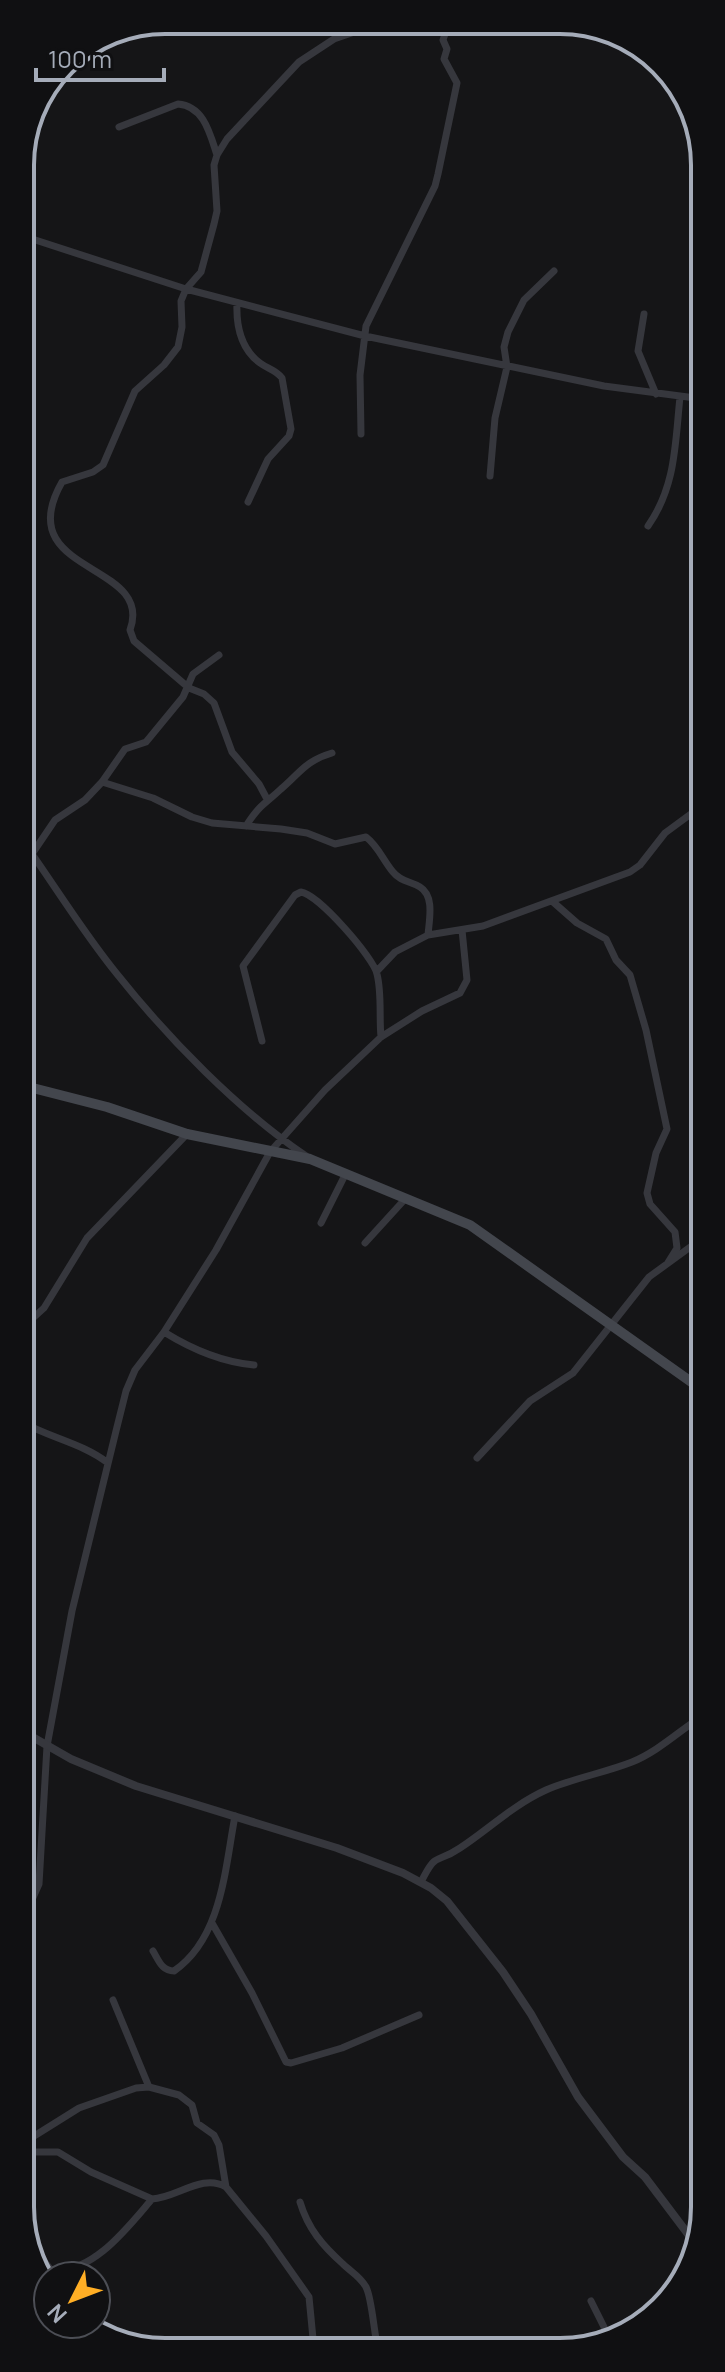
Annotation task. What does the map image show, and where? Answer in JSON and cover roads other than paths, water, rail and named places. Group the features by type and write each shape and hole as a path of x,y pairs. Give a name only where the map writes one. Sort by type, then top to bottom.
{"main road":[{"path":"34,1088 107,1107 187,1134 310,1159 470,1225 691,1382"}],"street":[{"path":"267,799 259,784 232,752 214,703 204,694 189,688 134,641 130,630 134,617 132,606 121,589 112,579 64,551 52,534 51,508 62,482 93,472 103,465 135,391 178,347 182,327 181,301 186,289 201,272 217,211 214,165 227,139 299,62 334,39 349,34"},
{"path":"361,434 360,375 371,313 435,186 457,83 444,59 447,49 444,34"},
{"path":"119,127 178,104 187,105 207,125 217,155"},
{"path":"34,240 186,289 365,336 507,367 691,398"},
{"path":"490,476 495,418 507,367 504,347 524,300 554,271"},
{"path":"237,303 236,319 244,346 263,366 277,372 282,378 291,429 285,442 268,459 248,502"},
{"path":"644,314 638,351 656,394"},
{"path":"648,526 662,506 668,486 680,397"},
{"path":"34,851 55,820 85,800 125,749 146,742 189,688 193,674 219,655"},
{"path":"246,826 257,808 282,789 306,764 332,753"},
{"path":"102,782 153,798 212,823 232,827 256,825 307,833 335,844 366,837 399,879 420,887 425,893 429,903 428,935"},
{"path":"377,971 395,952 428,935 483,926 630,872 640,865 665,833 691,814"},
{"path":"34,857 116,974 190,1056 282,1140 310,1159"},
{"path":"262,1041 243,966 295,895 301,892 315,897 377,971 381,1037"},
{"path":"552,901 577,923 606,939 616,960 630,975 646,1030 667,1129 656,1153 647,1193 650,1204 675,1232 677,1248 667,1264"},
{"path":"34,1895 39,1884 47,1746 72,1611 126,1391 135,1370 164,1332 216,1250 270,1152 325,1090 381,1037 465,988 467,980 462,930"},
{"path":"34,1317 44,1308 87,1238 187,1134"},
{"path":"321,1223 346,1173"},
{"path":"365,1243 406,1198"},
{"path":"477,1458 530,1401 573,1373 649,1277 691,1246"},
{"path":"164,1332 185,1345 227,1362 254,1365"},
{"path":"34,1429 96,1454 108,1463"},
{"path":"421,1882 432,1861 458,1849 501,1815 544,1791 642,1757 691,1724"},
{"path":"34,1738 71,1759 136,1786 347,1852 403,1873 447,1901 503,1972 531,2014 578,2097 623,2157 645,2177 688,2234"},
{"path":"153,1951 162,1966 174,1971 199,1944 212,1923 235,1816"},
{"path":"212,1923 252,1993 286,2062 342,2048 419,2015"},
{"path":"113,2000 149,2087"},
{"path":"34,2136 79,2108 136,2088 149,2087 179,2095 192,2105 197,2123 214,2135 219,2145 226,2187"},
{"path":"34,2152 58,2152 91,2172 152,2199 161,2199 208,2182 217,2182 226,2187 266,2236 309,2297 313,2338"},
{"path":"50,2269 66,2269 93,2258 109,2246 152,2199"},
{"path":"300,2202 306,2222 318,2239 365,2285 376,2338"},
{"path":"591,2301 605,2329"}]}
